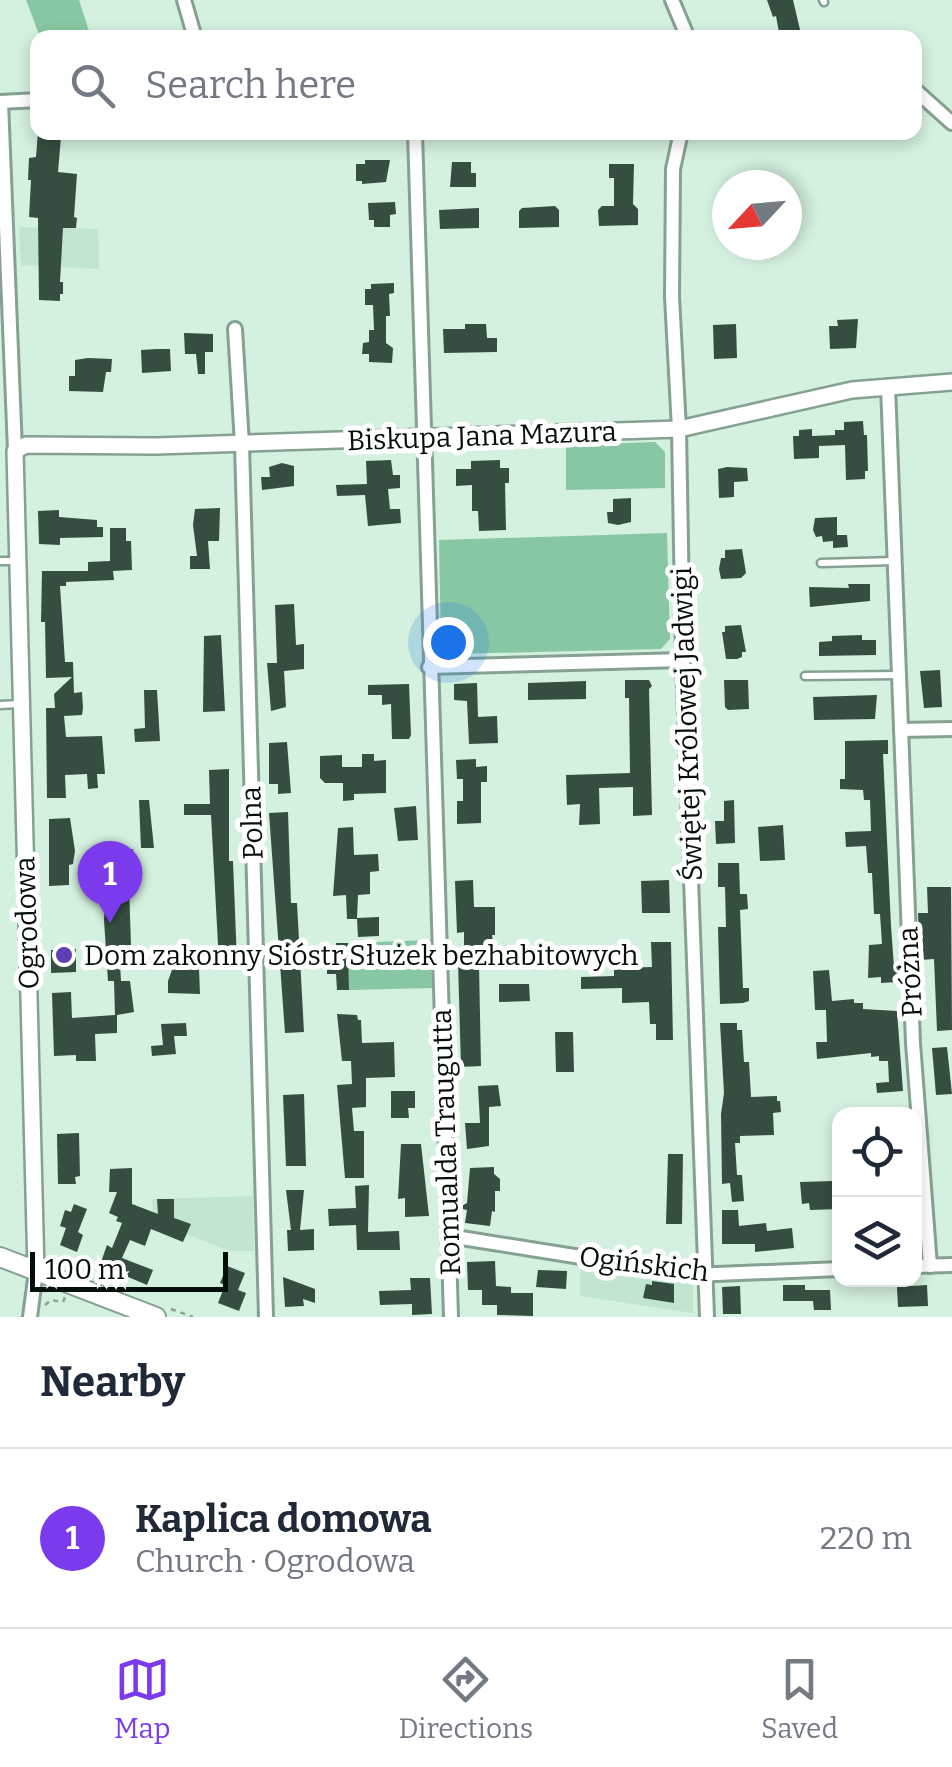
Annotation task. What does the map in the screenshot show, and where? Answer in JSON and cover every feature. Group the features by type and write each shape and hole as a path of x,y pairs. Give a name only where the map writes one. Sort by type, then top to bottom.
{"main road":[{"path":"0,1257 156,1317"}],"street":[{"path":"184,0 193,30"},
{"path":"672,0 685,30"},
{"path":"922,96 952,123"},
{"path":"1,102 30,100"},
{"name":"Ogrodowa","path":"1,102 13,454 8,560 21,704 36,1271"},
{"name":"Romualda Traugutta","path":"415,140 451,1317"},
{"name":"Świętej Królowej Jadwigi","path":"679,140 673,169 672,297 707,1317"},
{"name":"Polna","path":"236,330 266,1317"},
{"name":"Biskupa Jana Mazura","path":"13,454 26,445 242,444 679,428 832,394 952,382"},
{"name":"Próżna","path":"888,386 913,1043 930,1266"},
{"path":"429,667 683,660"},
{"path":"901,730 952,728"},
{"name":"Ogińskich","path":"450,1236 706,1275 832,1269"},
{"path":"922,1266 952,1265"},
{"path":"34,1312 36,1271"}],"lane":[{"path":"820,563 896,561"},
{"path":"805,676 899,675"},
{"path":"0,705 21,704"}],"path":[{"path":"34,1312 50,1300 63,1302"}],"shaded area":[{"path":"19,227 98,229 99,269 21,265"},
{"path":"253,1196 254,1251 230,1251 153,1221 152,1199"},
{"path":"580,1266 693,1283 693,1313 580,1296"}],"green space":[{"path":"26,0 79,0 89,30 37,30"},
{"path":"655,442 665,452 665,488 566,490 566,445"},
{"path":"667,533 670,639 661,649 452,654 441,645 439,540"},
{"path":"431,940 432,988 349,990 348,943"}],"building":[{"path":"767,0 793,0 800,30 779,30 776,16 773,17"},
{"path":"37,140 61,140 58,172 77,174 76,228 63,228 60,301 39,300 38,218 29,217 28,180 29,158 36,157"},
{"path":"365,160 390,160 386,182 356,181 356,164 365,164"},
{"path":"452,162 471,162 476,187 450,187"},
{"path":"609,164 634,164 633,204 638,209 638,225 599,226 598,210 614,206 614,178 609,178"},
{"path":"395,202 396,214 390,215 390,227 374,227 374,220 369,220 368,203"},
{"path":"555,206 559,210 559,227 519,228 522,208"},
{"path":"479,208 479,228 440,229 439,210"},
{"path":"394,283 394,293 389,294 390,316 386,316 386,343 393,348 392,363 369,362 369,354 362,354 363,343 369,342 369,330 374,330 373,305 365,305 365,289 371,289 371,284"},
{"path":"858,319 856,348 830,349 829,326 838,326 837,320"},
{"path":"465,324 486,324 487,338 497,338 497,352 444,353 443,329 465,329"},
{"path":"736,324 737,358 714,359 713,325"},
{"path":"184,333 213,334 213,352 205,352 205,374 198,374 196,354 185,354"},
{"path":"170,349 171,371 142,373 141,350"},
{"path":"112,359 103,392 69,391 69,376 75,376 75,360"},
{"path":"863,421 867,435 865,479 846,480 845,445 819,446 819,458 794,459 793,436 799,436 799,430 812,429 812,436 835,435 835,430 844,430 844,422"},
{"path":"391,460 393,475 400,475 400,488 388,489 390,509 400,509 401,523 368,526 365,495 337,496 336,485 367,484 366,461"},
{"path":"500,460 500,468 509,468 509,483 505,483 506,530 479,531 478,511 472,511 472,485 456,486 456,469 471,469 471,461"},
{"path":"282,463 294,466 294,486 262,490 261,477 270,477 269,467"},
{"path":"747,468 748,481 734,482 734,497 719,498 718,469"},
{"path":"631,498 631,522 608,523 607,512 613,512 613,499"},
{"path":"220,508 219,541 208,541 210,569 190,569 190,556 197,556 195,509"},
{"path":"59,510 59,517 97,520 97,527 103,527 103,537 60,538 60,545 39,544 38,511"},
{"path":"837,517 837,535 847,535 848,547 833,548 833,541 823,542 822,536 816,537 813,530 815,518"},
{"path":"110,528 126,528 126,541 131,541 132,570 113,571 114,580 66,582 66,586 60,586 65,662 73,662 74,693 82,692 83,708 82,715 64,716 66,737 102,736 105,774 97,774 98,788 88,789 87,774 65,775 66,798 47,798 46,708 55,708 54,694 72,677 46,678 42,571 88,571 88,562 110,561"},
{"path":"742,549 746,573 741,578 721,579 719,569 725,550"},
{"path":"848,584 870,584 870,601 810,607 809,587 849,588"},
{"path":"294,604 296,645 304,644 304,669 284,671 286,707 271,711 267,663 277,663 275,605"},
{"path":"741,625 746,652 737,659 726,659 722,632 725,626"},
{"path":"221,635 225,711 203,712 204,636"},
{"path":"862,635 862,640 876,640 876,655 819,656 819,642 832,641 832,636"},
{"path":"940,670 942,707 924,708 920,671"},
{"path":"625,680 649,680 652,686 652,815 633,816 633,787 599,788 600,824 579,825 580,804 567,805 566,775 630,773 629,698 625,698"},
{"path":"724,680 748,680 749,709 725,707"},
{"path":"586,681 586,699 528,700 528,683"},
{"path":"477,683 478,717 497,716 498,743 469,744 467,701 454,700 454,684"},
{"path":"409,684 411,735 409,739 392,739 391,704 382,705 382,695 368,695 368,685"},
{"path":"144,690 157,690 160,741 135,742 134,729 145,728"},
{"path":"877,695 875,719 814,720 813,697"},
{"path":"888,740 888,754 883,754 891,926 894,967 900,966 900,971 897,982 881,983 881,977 868,978 869,945 882,944 880,914 874,914 866,846 846,847 845,832 871,831 870,800 864,800 863,790 840,789 840,779 845,779 845,741"},
{"path":"287,742 291,793 278,794 278,784 269,784 269,743"},
{"path":"362,754 374,754 374,761 386,760 386,793 354,794 354,800 343,801 343,783 325,783 320,778 320,756 342,755 342,767 362,767"},
{"path":"476,759 476,767 487,766 487,782 481,782 481,823 457,824 457,801 463,801 463,779 457,779 456,760"},
{"path":"229,769 229,861 233,861 237,962 219,963 211,815 184,815 184,804 210,804 209,770"},
{"path":"139,800 149,800 154,848 141,848"},
{"path":"734,800 735,843 716,844 715,821 724,821 724,801"},
{"path":"416,806 418,840 398,841 394,808"},
{"path":"288,812 291,903 297,903 304,1032 285,1033 269,813"},
{"path":"70,818 75,851 73,864 69,865 69,885 49,886 49,819"},
{"path":"783,825 785,860 760,861 758,827"},
{"path":"353,827 354,855 378,854 379,871 370,872 370,894 358,895 357,918 379,917 379,936 358,937 357,919 347,919 346,895 333,896 338,828"},
{"path":"112,849 133,849 134,884 129,885 131,946 119,947 121,981 130,981 134,1012 117,1015 117,1033 95,1034 96,1061 76,1061 76,1055 54,1056 52,993 71,992 72,1018 115,1015 114,981 108,981 104,920 105,902 114,901"},
{"path":"718,863 739,863 740,894 747,894 748,909 740,910 743,988 749,988 749,1001 743,1003 720,1004 718,927 726,927 725,887 718,887"},
{"path":"473,880 474,907 495,907 492,935 496,961 479,964 481,1066 461,1067 458,962 464,962 464,932 457,933 455,881"},
{"path":"669,880 670,913 642,913 641,881"},
{"path":"927,887 951,887 952,1030 937,1031 934,959 920,960 918,913 928,913"},
{"path":"651,942 671,942 673,1040 656,1040 656,1024 650,1024 649,1002 622,1003 622,988 581,989 581,977 614,976 614,968 652,967"},
{"path":"336,943 348,943 349,990 337,990 336,974 327,974 327,959 336,958"},
{"name":"Dom zakonny Sióstr Służek bezhabitowych","path":"76,949 76,972 51,973 51,950"},
{"path":"173,967 199,968 200,994 168,993"},
{"path":"829,970 832,1001 854,999 854,1003 863,1003 863,1009 897,1011 903,1091 877,1093 876,1083 889,1082 888,1061 879,1061 879,1056 871,1057 871,1053 817,1059 816,1042 827,1042 826,1010 815,1010 813,971"},
{"path":"499,984 529,984 530,1001 499,1002"},
{"path":"337,1014 357,1015 361,1020 362,1043 394,1042 395,1077 366,1078 366,1107 352,1108 354,1131 364,1131 364,1178 345,1178 337,1085 352,1084 351,1061 342,1061"},
{"path":"186,1023 187,1036 174,1036 176,1054 152,1056 151,1046 163,1045 161,1024"},
{"path":"720,1023 737,1023 737,1030 742,1030 751,1097 777,1096 780,1101 781,1112 773,1113 774,1135 740,1136 740,1143 735,1143 744,1201 732,1202 730,1183 722,1184 724,1093"},
{"path":"555,1032 573,1032 574,1072 556,1072"},
{"path":"947,1047 952,1094 936,1095 932,1048"},
{"path":"498,1085 501,1106 489,1107 489,1146 467,1149 465,1123 480,1123 478,1086"},
{"path":"391,1091 415,1091 415,1108 408,1108 409,1118 391,1118"},
{"path":"304,1094 306,1166 286,1166 283,1095"},
{"path":"79,1133 80,1176 75,1177 76,1184 58,1184 57,1134"},
{"path":"401,1144 421,1144 429,1216 405,1217 405,1198 398,1199"},
{"path":"668,1154 683,1154 682,1224 666,1224"},
{"path":"494,1167 500,1191 495,1191 490,1226 465,1223 467,1210 458,1208 467,1203 470,1168"},
{"path":"132,1168 132,1204 158,1214 157,1199 174,1199 174,1218 191,1224 183,1242 151,1229 145,1246 130,1240 122,1258 153,1270 147,1285 100,1265 107,1245 112,1248 122,1223 109,1213 117,1192 109,1192 110,1169"},
{"path":"832,1181 832,1209 810,1210 809,1203 802,1204 800,1182"},
{"path":"369,1185 368,1232 399,1231 400,1250 357,1250 356,1225 329,1226 328,1209 356,1208 355,1186"},
{"path":"286,1190 304,1190 300,1230 314,1229 314,1250 288,1251 287,1230 291,1230"},
{"path":"74,1204 87,1209 78,1232 83,1235 77,1252 60,1245 66,1228 60,1226 65,1210 71,1212"},
{"path":"722,1210 738,1210 739,1226 766,1223 767,1231 792,1228 794,1248 755,1252 755,1244 722,1244"},
{"path":"495,1261 496,1286 511,1287 511,1293 533,1293 533,1316 497,1315 497,1305 482,1305 482,1290 468,1290 467,1262"},
{"path":"227,1266 245,1273 238,1290 246,1293 239,1311 218,1303"},
{"path":"538,1270 567,1271 566,1289 536,1287"},
{"path":"283,1277 315,1289 315,1303 303,1299 304,1306 285,1307"},
{"path":"410,1278 430,1278 432,1314 412,1315 412,1304 380,1305 379,1291 411,1290"},
{"path":"652,1281 674,1284 674,1303 643,1298 646,1284 652,1285"},
{"path":"783,1285 830,1290 831,1310 814,1310 813,1301 783,1301"},
{"path":"927,1285 928,1306 898,1307 897,1287"},
{"path":"740,1286 741,1314 723,1314 722,1287"}],"place":[{"name":"Kaplica domowa","path":"110,923"},
{"name":"Dom zakonny Sióstr Służek bezhabitowych","path":"64,955"}]}
